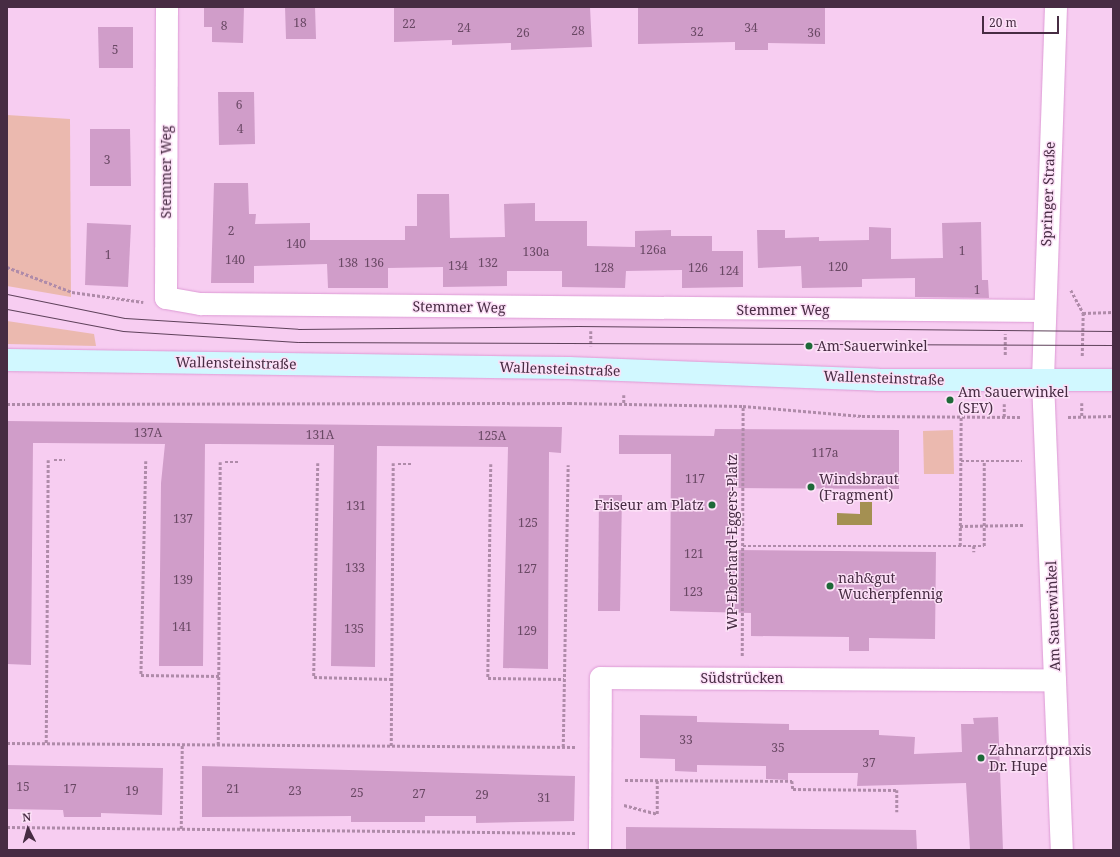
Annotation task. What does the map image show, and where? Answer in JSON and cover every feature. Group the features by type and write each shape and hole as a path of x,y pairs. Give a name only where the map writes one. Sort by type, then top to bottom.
{"street":[{"name":"Stemmer Weg","path":"167,7 166,298 201,304 1044,311"},
{"name":"Springer Straße","path":"1043,381 1044,289 1056,7"},
{"name":"Wallensteinstraße","path":"7,360 569,368 878,380 1113,380"},
{"name":"Am Sauerwinkel","path":"1043,381 1062,850"},
{"name":"Südstrücken","path":"600,842 601,678 1055,680"}],"path":[{"path":"7,267 72,292 147,302 166,298"},
{"path":"1044,289 1070,290 1083,313 1113,312"},
{"path":"7,404 569,403 743,406 862,416 1113,416"},
{"name":"WP-Eberhard-Eggers-Platz","path":"742,678 743,406"},
{"path":"960,546 961,417"},
{"path":"46,743 48,460"},
{"path":"54,460 65,460"},
{"path":"146,461 141,675 219,676"},
{"path":"960,461 1046,461"},
{"path":"218,745 220,462"},
{"path":"225,462 240,462"},
{"path":"318,462 314,677 392,679"},
{"path":"743,546 984,546 984,462"},
{"path":"391,746 393,463"},
{"path":"398,464 414,464"},
{"path":"491,464 488,678 564,679"},
{"path":"563,747 568,465"},
{"path":"960,526 1049,525"},
{"path":"974,546 974,552"},
{"path":"7,743 601,748"},
{"path":"181,829 182,744"},
{"path":"601,790 657,814 656,780"},
{"path":"601,790 656,780 792,781 792,789 898,790 897,812"},
{"path":"7,827 181,829 600,842"}],"shaded area":[{"path":"7,115 70,119 71,297 7,286"},
{"path":"7,321 94,334 96,346 7,344"},
{"path":"953,430 954,474 924,474 923,431"},
{"path":"860,502 872,502 872,525 837,525 837,513 860,514"}],"building":[{"path":"204,7 244,7 243,43 212,42 212,27 204,27"},
{"path":"285,7 315,7 316,39 286,39"},
{"path":"394,7 590,7 592,47 511,50 511,43 452,45 452,40 394,42"},
{"path":"638,7 825,7 825,44 768,43 768,50 735,50 735,42 638,44"},
{"path":"98,27 133,27 133,68 99,68"},
{"path":"218,92 254,92 255,144 219,145"},
{"path":"90,129 130,129 131,186 90,186"},
{"path":"214,183 248,183 249,214 256,214 255,224 310,223 310,240 405,240 405,226 417,226 417,194 449,194 450,238 505,237 504,204 535,203 535,221 587,221 587,246 635,247 635,231 671,230 671,236 712,236 712,251 743,251 743,287 682,288 682,270 626,271 625,288 562,287 562,271 507,271 507,286 443,287 443,267 388,268 388,288 328,288 327,264 254,266 254,283 211,283"},
{"path":"981,222 982,280 988,280 989,298 915,297 915,278 862,279 862,287 802,288 801,266 758,268 757,230 785,230 785,238 819,237 819,241 869,240 869,227 891,228 891,259 943,258 942,223"},
{"path":"87,223 131,225 128,287 85,285"},
{"path":"7,421 562,427 561,453 549,452 548,669 503,668 508,447 377,446 375,667 331,666 334,445 205,444 203,666 159,666 161,483 165,444 33,443 31,665 7,664"},
{"path":"715,429 899,430 899,489 733,488 732,550 936,552 935,639 869,638 869,651 849,651 849,637 751,636 751,613 670,611 671,454 619,454 619,435 714,436"},
{"path":"599,495 622,495 620,611 598,611"},
{"path":"640,715 697,716 697,722 789,724 789,730 879,730 879,735 915,737 914,754 962,752 961,724 974,724 973,718 998,717 1003,850 970,850 966,783 857,786 858,773 788,773 788,780 766,779 766,766 697,765 697,772 675,771 675,759 640,758"},
{"path":"7,765 163,768 162,815 101,813 101,817 64,817 63,810 7,809"},
{"path":"202,766 575,776 574,821 476,823 476,816 425,816 425,822 351,822 351,816 202,817"},
{"path":"626,827 916,830 917,850 626,849"}],"tram line":[{"path":"7,294 125,318 298,329 578,326 1113,331"},
{"path":"7,309 123,331 298,342 1113,345"}],"place":[{"name":"Am Sauerwinkel","path":"809,346"},
{"name":"Am Sauerwinkel (SEV)","path":"950,400"},
{"name":"Windsbraut (Fragment)","path":"811,487"},
{"name":"Friseur am Platz","path":"712,505"},
{"name":"nah&gut Wucherpfennig","path":"830,586"},
{"name":"Zahnarztpraxis Dr. Hupe","path":"981,758"}]}
